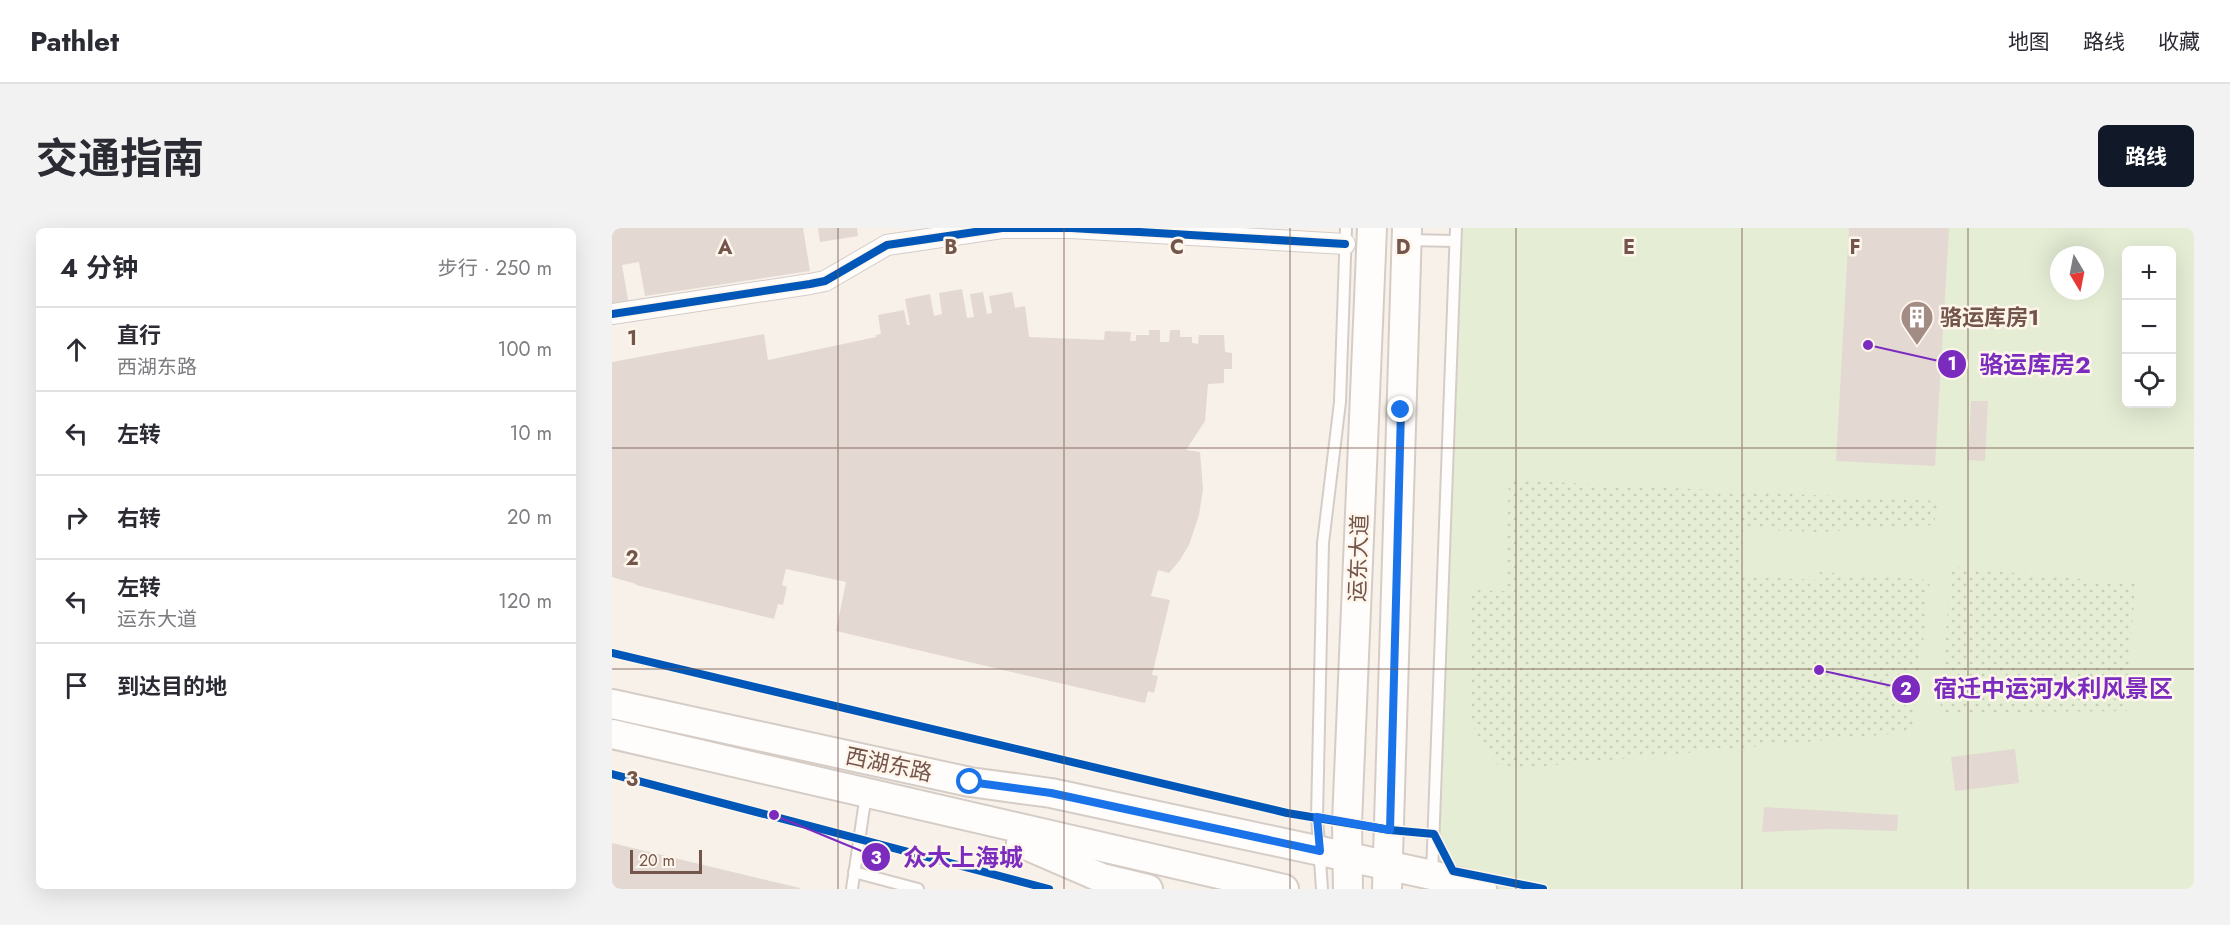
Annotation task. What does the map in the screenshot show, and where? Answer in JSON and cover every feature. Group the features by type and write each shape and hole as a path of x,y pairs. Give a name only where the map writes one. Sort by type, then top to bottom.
{"main road":[{"name":"运东大道","path":"1348,889 1334,854 1372,228"},
{"name":"运东大道","path":"1388,878 1407,234"},
{"name":"西湖东路","path":"612,704 970,782 1051,793 1334,854 1388,878 1482,889"},
{"name":"西湖东路","path":"612,734 1284,889"},
{"path":"947,812 1102,878 1148,889"}],"street":[{"path":"612,314 825,281 887,245 1002,228 1346,236"}],"lane":[{"path":"1431,882 1456,228"},
{"path":"1407,234 1455,241"},
{"path":"1322,889 1334,854 1317,817 1323,543 1340,402 1346,236"},
{"path":"852,889 866,793"},
{"path":"854,872 918,889"}],"green space":[{"path":"1461,228 2194,228 2194,889 1436,889"},
{"path":"1509,480 1938,501 1934,525 1819,532 1743,529 1741,576 1819,580 1819,572 1930,580 1913,732 1512,769 1493,763 1491,749 1481,743 1471,723 1471,590 1505,591"},
{"path":"1951,567 2135,584 2127,711 1940,713"}],"building":[{"path":"612,228 803,228 810,271 645,296 639,262 622,265 630,311 612,314"},
{"path":"818,228 857,228 858,236 820,242"},
{"path":"1849,228 1949,228 1935,466 1836,461"},
{"path":"962,289 967,318 974,317 970,294 983,292 987,314 992,313 989,296 1012,292 1015,308 1025,306 1029,337 1104,340 1105,331 1131,332 1130,341 1136,341 1136,335 1149,335 1149,330 1160,330 1160,342 1169,342 1170,330 1180,330 1180,337 1192,337 1192,343 1198,344 1199,335 1224,335 1225,352 1232,353 1232,369 1224,369 1224,383 1208,384 1205,421 1186,450 1200,452 1203,489 1199,515 1189,545 1180,560 1169,573 1158,570 1151,596 1170,600 1152,675 1158,676 1154,693 1148,691 1145,703 836,631 846,582 786,569 782,585 787,587 783,605 778,604 774,619 612,577 612,362 764,334 768,360 876,337 881,334 878,315 904,310 907,325 910,325 905,299 930,294 934,316 942,314 939,293"},
{"path":"1971,401 1988,401 1985,461 1968,460"},
{"path":"2015,749 2019,783 1955,791 1951,757"},
{"path":"1764,807 1898,815 1897,831 1830,829 1762,832"},
{"path":"612,843 800,888 612,889"}],"cycle path":[{"path":"612,314 825,281 887,245 1002,228 1071,228 1345,244"},
{"path":"612,653 1287,813 1390,830 1434,834 1453,871 1543,889"},
{"path":"612,774 1049,889"}],"place":[{"name":"骆运库房2","path":"1868,345"},
{"name":"骆运库房1","path":"1917,346"},
{"name":"宿迁中运河水利风景区","path":"1819,670"},
{"name":"众大上海城","path":"774,815"}],"route":[{"path":"970,782 1051,793 1320,851 1317,817 1390,830 1401,410"}]}
